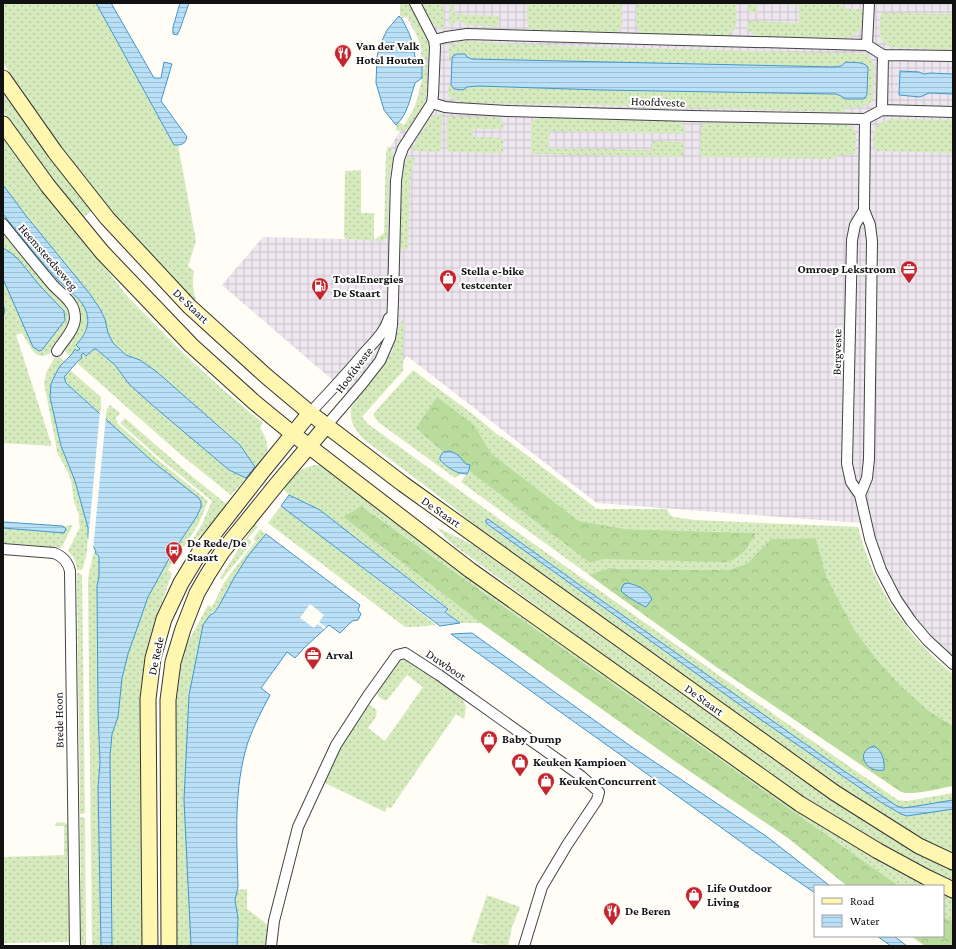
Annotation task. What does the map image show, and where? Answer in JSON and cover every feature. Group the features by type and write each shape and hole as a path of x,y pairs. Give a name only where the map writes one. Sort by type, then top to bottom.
{"main road":[{"name":"De Staart","path":"3,78 55,152 107,218 189,306 266,376 310,413 403,484 835,793 919,846 953,862"},
{"path":"3,124 48,186 102,252 190,345 254,402 293,434 470,570 800,804 878,852 943,885"},
{"name":"De Rede","path":"150,946 148,699 153,658 164,619 181,583 201,550 310,413"},
{"name":"De Rede","path":"169,946 168,700 173,662 183,629 198,593 222,552 326,426"}],"street":[{"name":"Hoofdveste","path":"326,426 380,361 390,338 392,325 397,169 403,148 432,103 434,96 434,40 415,3"},
{"path":"868,45 869,3"},
{"path":"434,40 446,36 467,34 868,45 883,55 953,56"},
{"path":"882,110 883,55"},
{"name":"Hoofdveste","path":"432,103 445,107 507,111 865,119 882,110 953,112"},
{"name":"Bergveste","path":"860,495 866,478 869,460 872,241 870,225 864,210 865,119"},
{"name":"Bergveste","path":"864,210 855,225 852,240 847,464 851,482 860,495 870,539 881,570 896,599 911,621 927,640 953,664"},
{"name":"Heemsteedseweg","path":"3,224 55,288 72,305 75,318 74,325 57,351"},
{"name":"Hoofdveste","path":"310,413 382,332 389,319 393,300"},
{"name":"Brede Hoon","path":"3,549 54,553 65,560 70,571 75,946"},
{"name":"Duwboot","path":"272,946 274,921 298,827 307,807 336,745 367,697 397,656 405,653 439,675 581,776 598,792 598,800 567,845 542,887 524,946"}],"shaded area":[{"path":"399,3 953,3 953,670 947,666 911,628 879,578 860,523 597,503 407,356 365,408 222,285 263,237 386,240 388,150 414,110 424,73 419,40"}],"green space":[{"path":"3,3 96,3 174,145 178,145 196,241 188,266 194,271 193,286 196,300 194,302 108,208 67,156 13,79 3,62"},
{"path":"400,3 409,3 430,42 430,46 427,58 426,99 410,127 405,130 396,131 396,125 399,122 404,125 411,114 418,98 422,81 422,54 418,38 408,16 402,18 400,15"},
{"path":"421,3 444,3 444,29 439,28 432,23"},
{"path":"450,3 454,3 454,14 498,16 498,25 491,28 491,26 464,25 463,22 455,21 454,25 449,25"},
{"path":"527,3 622,3 622,25 620,30 613,34 535,33 529,28 527,22"},
{"path":"637,3 736,3 736,26 727,38 642,35 639,32 637,24"},
{"path":"748,3 838,3 847,8 863,9 863,19 859,31 847,38 755,36 755,34 751,33 747,28 748,22 799,23 799,5 757,4 756,14 748,12"},
{"path":"881,13 953,14 953,50 890,47 882,41 880,37 879,28"},
{"path":"461,41 559,46 865,54 870,57 874,65 873,99 868,105 857,108 845,108 845,112 464,103 448,96 448,85 451,85 454,89 463,90 467,87 478,86 601,90 836,94 851,100 867,96 841,66 472,59 453,55 452,59 449,59 449,47"},
{"path":"3,87 93,210 83,218 41,166 3,111"},
{"path":"442,114 441,148 438,152 411,150 428,121 435,115"},
{"path":"538,116 678,119 678,121 684,124 685,132 683,134 550,131 548,148 652,150 652,141 684,142 683,155 681,157 534,154 531,153 531,123 533,120 538,118"},
{"path":"447,117 500,118 502,122 502,129 473,129 473,137 500,138 503,140 503,152 449,152 447,149"},
{"path":"889,119 953,120 953,153 876,151 873,141 875,129 880,123"},
{"path":"711,123 851,126 856,132 855,154 839,155 833,159 701,157 701,126"},
{"path":"3,134 126,295 184,354 263,423 260,428 265,436 267,453 261,463 255,467 240,445 157,372 140,360 126,355 113,343 108,333 105,319 90,294 27,217 3,185"},
{"path":"388,146 394,156 390,171 388,234 386,239 383,241 345,239 345,171 361,170 361,213 374,213 374,240 384,233 386,153"},
{"path":"407,157 415,158 410,185 408,249 402,249 400,246 402,174"},
{"path":"3,213 52,274 78,298 86,311 88,321 86,329 76,344 80,349 77,352 75,349 70,356 64,349 79,317 3,218"},
{"path":"3,229 62,300 68,310 70,319 66,331 49,354 43,356 37,355 32,350 22,333 16,335 52,446 3,443"},
{"path":"404,318 403,371 362,417 368,424 782,720 898,800 907,801 953,793 953,854 927,842 836,785 643,648 477,527 448,503 362,438 353,424 351,407 392,353 398,330"},
{"path":"94,349 96,349 115,365 129,384 151,404 229,470 246,478 231,495 180,454 78,364 77,362 82,358 80,355 83,353 87,356"},
{"path":"55,357 60,357 64,361 60,366 50,396 61,446 75,481 88,528 87,552 83,568 81,570 77,570 74,559 68,551 80,527 79,515 74,501 71,480 57,452 44,383 47,371"},
{"path":"70,370 101,397 101,414 66,383 64,377"},
{"path":"413,370 597,509 667,509 670,515 674,517 695,520 858,527 864,549 873,570 882,589 894,608 920,643 953,674 953,726 929,711 901,686 877,660 854,629 827,578 816,538 771,539 748,563 729,570 609,568 589,575 461,482 469,470 590,563 604,559 735,559 745,551 753,538 727,532 626,529 579,521 492,454 474,425 442,451 440,460 450,468 462,474 455,478 378,422 374,416 374,413"},
{"path":"437,397 474,425 492,454 579,521 626,529 756,533 745,551 735,559 725,562 604,559 590,563 472,473 469,470 470,465 466,464 450,451 442,451 416,428"},
{"path":"110,405 120,413 115,419 118,422 117,423 208,501 199,523 168,570 172,573 154,630 144,946 112,946 110,756 112,734 118,717 122,678 128,654 148,597 171,555 197,516 201,507 201,502 199,498 152,461 105,418 107,409"},
{"path":"125,418 188,473 225,503 229,504 187,549 202,524 212,501 157,456 120,423"},
{"path":"323,465 929,885 898,885 361,506 343,517 481,623 460,623 446,612 448,608 320,510 289,495 283,489 300,471 308,467"},
{"path":"281,506 436,625 405,627 268,523"},
{"path":"361,506 898,885 846,885 788,838 676,762 481,623 343,517"},
{"path":"255,524 258,527 248,538 252,542 222,580 220,578"},
{"path":"73,525 61,548 3,543 3,528 64,533 64,526"},
{"path":"436,527 473,545 670,686 832,798 908,846 953,870 953,883 898,856 777,779 632,676 451,543"},
{"path":"260,529 266,534 238,571 218,608 209,615 191,946 177,946 175,701 177,682 186,646 208,605 212,607 225,581 256,541 253,539"},
{"path":"816,538 827,578 854,629 877,660 901,686 929,711 953,726 953,786 912,793 901,792 715,666 589,575 609,568 729,570 748,563 771,539"},
{"path":"93,553 96,554 99,561 97,586 100,763 98,788 101,946 92,946 88,583"},
{"path":"77,573 82,575 85,813 82,814 80,814"},
{"path":"403,659 406,659 462,696 466,707 464,719 456,714 391,808 387,807 385,812 323,782 341,747 366,706 369,705 374,707 377,713 368,728 385,741 423,687 407,675 387,700 378,696 377,693 379,689 397,663"},
{"path":"80,817 85,818 86,946 81,946"},
{"path":"57,822 65,823 69,826 69,855 67,855 70,942 3,943 3,857 64,855 64,826 55,826"},
{"path":"247,889 247,909 268,925 266,946 237,946 238,918 235,900 237,890"},
{"path":"944,894 953,898 953,921 944,917"},
{"path":"487,895 520,907 512,927 508,946 493,946 471,942"},
{"path":"944,917 953,921 953,946 925,946 912,937 944,937"}],"water":[{"path":"96,3 111,3 154,78 161,78 164,62 172,64 161,101 187,137 185,142 182,144 174,145"},
{"path":"180,3 189,3 177,35 173,34 173,27"},
{"path":"399,16 409,33 413,44 415,57 422,64 422,78 415,83 406,111 396,125 384,110 376,83 377,57 380,45 387,30"},
{"path":"457,54 465,54 467,57 472,59 835,67 841,66 846,62 858,63 868,67 867,94 863,99 845,99 836,94 601,90 478,86 467,87 463,90 454,89 451,85 452,59 453,56"},
{"path":"900,71 919,72 924,74 953,74 953,94 929,93 920,97 899,95"},
{"path":"3,185 27,217 90,294 105,319 108,333 113,343 126,355 140,360 157,372 240,445 255,467 246,478 229,470 129,384 115,365 96,349 86,356 83,353 81,355 82,358 64,377 66,383 152,461 199,498 201,502 201,507 197,516 171,555 148,597 128,654 122,678 118,717 112,734 110,756 112,946 101,946 98,788 100,763 97,586 99,576 99,558 88,538 88,528 75,481 61,446 50,397 51,384 60,366 75,349 77,351 80,349 76,345 86,330 88,321 84,307 74,294 47,268 5,217 3,213"},
{"path":"3,248 18,259 41,287 64,311 65,320 42,350 39,351 33,347 3,279"},
{"path":"450,451 458,455 466,464 470,465 467,474 452,470 440,460 443,452"},
{"path":"289,495 320,510 448,609 445,612 460,623 440,626 281,506"},
{"path":"488,519 838,767 897,806 903,808 953,800 953,809 907,816 879,801 757,717 490,526 486,523 486,520"},
{"path":"3,522 63,526 66,529 64,533 3,528"},
{"path":"266,534 360,605 358,610 361,614 358,620 352,621 340,633 329,625 295,658 287,652 261,688 270,695 255,724 248,742 243,760 238,796 238,887 235,900 238,918 237,946 191,946 184,800 189,695 203,625 219,606 248,556"},
{"path":"628,583 642,588 650,596 652,599 646,607 621,591 624,584"},
{"path":"472,633 629,745 766,836 829,885 814,885 814,892 755,852 451,634"},
{"path":"874,746 879,750 882,756 884,770 872,769 865,762 863,757 864,753"},
{"path":"878,937 895,937 907,946 891,946"}],"pier":[{"path":"100,411 106,416 93,550 88,542"},
{"path":"310,604 324,615 319,622 326,627 324,629 317,624 314,628 300,618"}],"waterway":[{"path":"3,308 3,313"}],"place":[{"name":"Van der Valk Hotel Houten","path":"343,68"},
{"name":"Omroep Lekstroom","path":"909,284"},
{"name":"Stella e-bike testcenter","path":"448,293"},
{"name":"TotalEnergies De Staart","path":"320,301"},
{"name":"De Rede/De Staart","path":"174,565"},
{"name":"Arval","path":"313,670"},
{"name":"Baby Dump","path":"489,754"},
{"name":"Keuken Kampioen","path":"520,777"},
{"name":"KeukenConcurrent","path":"546,796"},
{"name":"Life Outdoor Living","path":"694,910"},
{"name":"De Beren","path":"612,926"}]}
